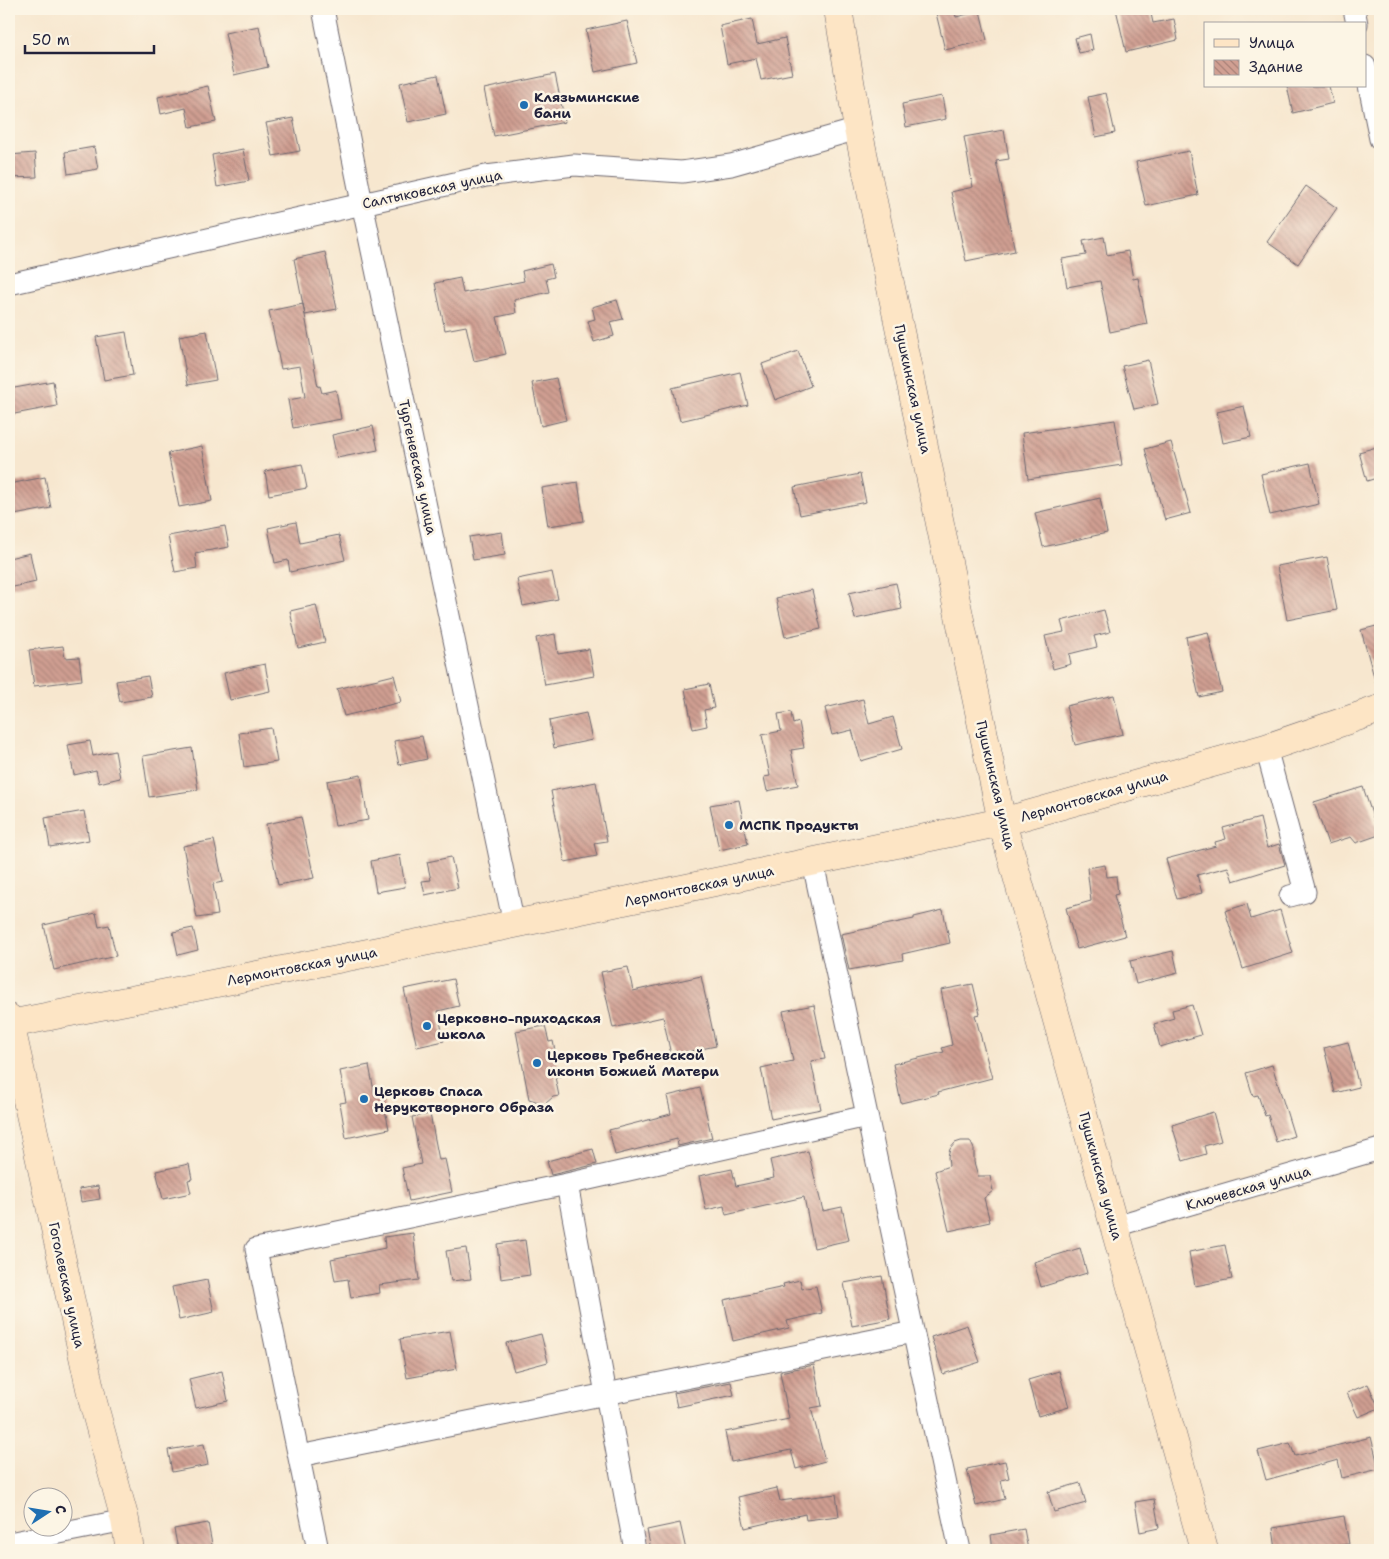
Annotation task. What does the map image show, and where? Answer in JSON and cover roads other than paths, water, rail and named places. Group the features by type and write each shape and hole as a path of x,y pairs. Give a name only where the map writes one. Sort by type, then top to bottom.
{"street":[{"name":"Тургеневская улица","path":"323,9 514,924"},
{"name":"Пушкинская улица","path":"838,9 858,129 1002,822 1204,1550"},
{"path":"1354,9 1357,22"},
{"path":"1366,71 1380,139"},
{"name":"Салтыковская улица","path":"9,284 486,176 574,165 682,172 722,167 858,129"},
{"name":"Лермонтовская улица","path":"9,1022 514,924 1002,822 1266,748 1380,709"},
{"path":"1266,748 1305,892 1290,896"},
{"path":"813,862 960,1550"},
{"name":"Гоголевская улица","path":"9,1022 93,1402 125,1520 130,1550"},
{"path":"318,1550 256,1249 567,1184 867,1116"},
{"name":"Ключевская улица","path":"1115,1226 1380,1150"},
{"path":"567,1184 635,1550"},
{"path":"299,1456 913,1332"},
{"path":"9,1543 125,1520"}],"place":[{"name":"Клязьминские бани","path":"524,105"},
{"name":"МСПК Продукты","path":"729,825"},
{"name":"Церковно-приходская школа","path":"427,1026"},
{"name":"Церковь Гребневской иконы Божией Матери","path":"537,1063"},
{"name":"Церковь Спаса Нерукотворного Образа","path":"364,1099"}]}
